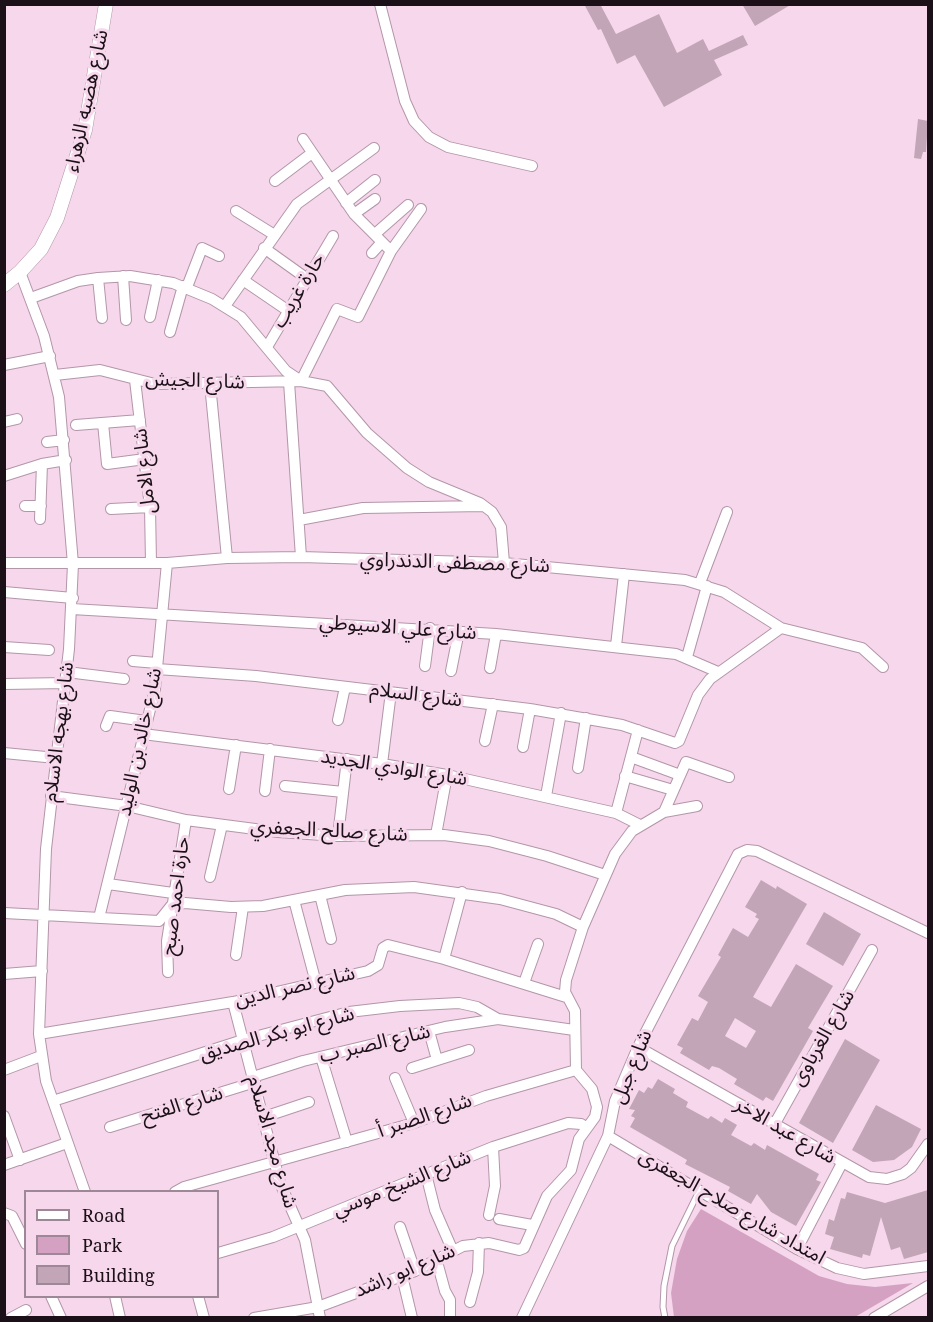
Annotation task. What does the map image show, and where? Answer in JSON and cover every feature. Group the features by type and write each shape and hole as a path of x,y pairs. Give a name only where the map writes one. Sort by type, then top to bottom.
{"street":[{"name":"شارع هضبه الزهراء","path":"4,285 20,272 41,249 57,218 69,186 85,130 106,4"},
{"path":"380,4 405,101 414,121 429,137 448,147 532,166"},
{"path":"303,140 329,181 354,214 391,251"},
{"path":"225,306 273,234 297,204 374,148"},
{"path":"275,181 312,153"},
{"path":"346,203 375,180"},
{"path":"354,214 375,199"},
{"path":"372,253 378,238 408,205"},
{"path":"301,557 295,382 337,309 358,316 391,251 421,209"},
{"path":"236,210 273,234"},
{"name":"حارة غريب","path":"267,347 333,236"},
{"path":"170,332 185,287 202,248 219,256"},
{"path":"264,248 306,278"},
{"name":"شارع بهجه الاسلام","path":"20,272 31,298 55,375 66,460 73,564 67,677 51,796 43,915 39,1034 41,1056 53,1101 85,1190"},
{"path":"31,298 78,281 123,276 158,279 185,287 225,306 240,317 295,382 327,386 367,434 407,468 429,482 486,506 501,527 504,562"},
{"path":"123,276 126,320"},
{"path":"98,278 102,318"},
{"path":"150,317 158,279"},
{"path":"243,280 287,310"},
{"path":"4,364 50,356"},
{"name":"شارع الجيش","path":"55,375 100,370 155,384 295,382"},
{"name":"شارع الامل","path":"135,380 150,507 151,563"},
{"path":"210,384 227,558"},
{"path":"4,422 16,420"},
{"path":"76,425 140,420"},
{"path":"103,423 107,464 145,459"},
{"path":"47,442 64,440"},
{"path":"4,476 42,464 66,460"},
{"path":"40,519 42,464"},
{"path":"25,506 41,506"},
{"path":"299,519 363,508 486,506"},
{"path":"111,509 150,507"},
{"path":"687,657 704,584 727,512"},
{"name":"شارع مصطفى الدندراوي","path":"4,563 167,563 227,558 301,557 504,562 624,574 704,584 740,600 781,628 862,648 883,667"},
{"name":"شارع خالد بن الوليد","path":"99,918 127,806 157,666 167,563"},
{"path":"616,646 624,574"},
{"name":"شارع علي الاسيوطي","path":"4,592 162,615 430,628 616,646 687,657 718,672"},
{"path":"425,666 430,628"},
{"path":"718,672 781,628"},
{"path":"452,671 459,631"},
{"path":"490,668 496,634"},
{"path":"4,647 49,650"},
{"name":"شارع السلام","path":"133,661 157,666 561,713 638,730 672,743 680,741 698,695 718,672"},
{"path":"4,684 67,677 124,679"},
{"path":"338,720 345,687"},
{"path":"382,764 391,692"},
{"path":"484,741 493,704"},
{"path":"523,747 530,709"},
{"path":"546,796 561,713"},
{"path":"106,726 110,716 146,721"},
{"path":"578,768 586,718"},
{"path":"616,813 638,730"},
{"name":"شارع الوادي الجديد","path":"142,734 382,764 546,796 616,813 640,825"},
{"path":"229,789 236,745"},
{"path":"265,791 270,749"},
{"path":"4,753 56,758"},
{"path":"631,757 680,775"},
{"path":"338,836 347,759"},
{"path":"664,812 684,764 689,762 729,777"},
{"path":"436,835 447,776"},
{"path":"625,776 673,790"},
{"path":"285,786 343,792"},
{"name":"شارع صالح الجعفري","path":"51,796 127,806 186,820 222,825 338,836 436,835 489,841 547,856 605,876"},
{"path":"492,1148 495,1185 494,1217 532,1225 547,1196 571,1170 576,1147 595,1116 596,1098 576,1070 574,1008 566,997 566,980 583,927 618,847 640,825 664,812 697,806"},
{"name":"حارة احمد صبح","path":"168,972 166,941 186,820"},
{"path":"210,878 222,825"},
{"name":"شارع جبل","path":"522,1317 608,1136 615,1101 638,1047 738,854 747,850 758,851 928,933"},
{"path":"108,884 173,893"},
{"path":"4,913 159,921 171,906 185,903 243,907 365,887 392,887 462,892 548,911 583,927"},
{"path":"444,959 462,892"},
{"path":"320,895 331,939"},
{"path":"294,900 316,983"},
{"path":"236,955 243,907"},
{"path":"524,983 538,944"},
{"name":"شارع نصر الدين","path":"39,1034 232,1002 316,983 373,968 380,960 383,948 388,945 444,959 566,997"},
{"name":"شارع الغرباوى","path":"774,1125 872,951"},
{"path":"4,974 42,972"},
{"name":"شارع مجد الاسلام","path":"232,1002 274,1161 305,1240 319,1312"},
{"name":"شارع ابو بكر الصديق","path":"53,1101 243,1040 320,1018 400,1006 469,1005 498,1019 574,1030"},
{"name":"شارع الصبر ب","path":"254,1079 321,1057 498,1019"},
{"path":"429,1032 437,1060"},
{"name":"شارع عبد الاخر","path":"638,1047 869,1177 887,1179 903,1174 928,1144"},
{"path":"412,1068 469,1050"},
{"path":"4,1070 41,1056"},
{"path":"321,1057 346,1142"},
{"name":"شارع الصبر أ","path":"178,1190 414,1123 486,1096 576,1070"},
{"path":"394,1078 414,1123"},
{"name":"شارع الفتح","path":"110,1127 254,1079"},
{"path":"264,1117 309,1102"},
{"path":"4,1116 20,1160"},
{"name":"شارع الشيخ موسي","path":"219,1253 298,1227 492,1148 568,1123 581,1124 587,1128"},
{"name":"امتداد شارع صلاح الجعفرى","path":"608,1136 797,1249 837,1268 864,1274 928,1266"},
{"path":"4,1165 67,1143"},
{"path":"797,1249 842,1163"},
{"path":"426,1174 435,1210 452,1249"},
{"path":"8,1215 24,1241"},
{"name":"شارع ابو راشد","path":"254,1317 319,1312 415,1271 452,1249 479,1243 522,1250 532,1225"},
{"path":"400,1227 415,1271"},
{"path":"470,1302 478,1272 479,1243"},
{"path":"436,1258 445,1291 450,1300 450,1317"},
{"path":"402,1276 412,1317"},
{"path":"874,1317 928,1286"},
{"path":"52,1298 61,1317"},
{"path":"115,1298 120,1317"},
{"path":"199,1298 204,1317"},
{"path":"11,1317 26,1310"}],"lane":[{"path":"665,1317 664,1286 672,1246 700,1190"}],"green space":[{"path":"701,1209 819,1276 847,1284 875,1287 913,1283 855,1317 674,1317 671,1293 677,1259 687,1231"}],"building":[{"path":"584,4 600,4 616,34 659,14 677,53 703,39 709,51 743,35 748,45 714,60 722,75 664,107 635,55 617,64 601,29 598,30"},
{"path":"742,4 792,4 755,26"},
{"path":"918,119 928,121 926,152 923,152 921,159 914,158"},
{"path":"761,880 776,889 777,886 807,904 753,997 771,1007 796,964 833,986 808,1028 813,1031 773,1101 766,1097 763,1101 734,1084 737,1079 719,1068 712,1066 709,1070 680,1053 683,1048 677,1045 692,1018 698,1021 708,1002 698,996 721,957 718,955 733,928 748,937 759,919 755,917 757,914 745,907","holes":["735,1018 756,1031 746,1048 725,1036"]},
{"path":"824,912 861,934 843,966 806,944"},
{"path":"845,1039 880,1060 833,1143 799,1123"},
{"path":"658,1079 675,1089 673,1093 688,1102 686,1107 708,1119 711,1116 722,1123 725,1118 737,1125 731,1135 751,1146 754,1143 765,1150 767,1145 819,1174 816,1180 821,1182 796,1226 771,1212 757,1194 751,1204 728,1191 730,1187 685,1164 687,1160 630,1127 635,1118 631,1116 635,1110 629,1109 639,1090 644,1093 648,1087 652,1089"},
{"path":"876,1105 921,1129 912,1147 894,1160 873,1162 852,1150"},
{"path":"928,1190 928,1252 904,1259 900,1247 891,1250 881,1217 870,1256 863,1254 862,1258 830,1249 834,1237 825,1234 829,1219 834,1221 841,1198 845,1199 847,1192 885,1203"}]}
